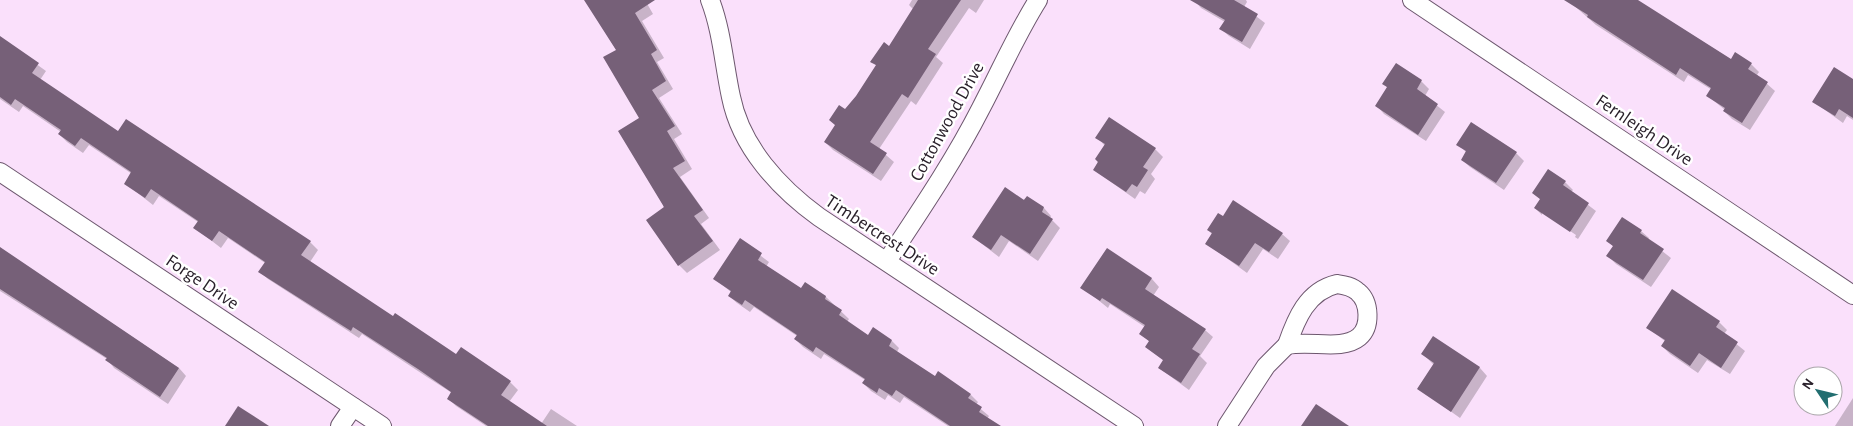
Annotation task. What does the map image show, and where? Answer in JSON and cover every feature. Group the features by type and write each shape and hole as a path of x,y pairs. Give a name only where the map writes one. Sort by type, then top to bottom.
{"street":[{"name":"Timbercrest Drive","path":"710,0 716,14 731,100 741,127 754,151 770,174 802,205 1134,426"},
{"name":"Cottonwood Drive","path":"887,261 959,148 982,108 1004,59 1038,0"},
{"name":"Fernleigh Drive","path":"1412,0 1853,295"},
{"name":"Forge Drive","path":"0,172 382,426"},
{"path":"1227,426 1266,366 1287,345 1295,324 1308,302 1325,287 1337,284 1346,285 1359,292 1366,302 1368,313 1366,325 1360,336 1352,341 1341,345 1307,342 1287,345"},
{"path":"340,426 353,407"}],"building":[{"path":"584,0 655,0 635,13 657,50 651,54 666,81 652,90 675,126 667,131 685,161 673,168 703,210 694,216 713,241 678,266 646,220 664,207 618,131 639,118 603,57 616,50"},
{"path":"918,0 961,0 928,49 936,54 908,98 902,94 870,142 887,153 873,174 824,142 835,125 829,120 839,105 845,109 856,96 876,65 870,62 884,42 889,46"},
{"path":"1190,0 1234,0 1258,14 1242,42 1219,29 1225,20"},
{"path":"1564,0 1638,0 1731,59 1735,52 1752,63 1748,69 1768,82 1742,123 1723,111 1725,108 1706,96 1711,88 1680,68 1676,75"},
{"path":"0,36 39,63 32,73 118,131 126,119 311,241 301,255 393,316 395,313 456,354 461,347 511,381 501,395 547,426 488,426 447,399 451,392 418,369 353,327 351,331 258,272 265,262 219,231 212,241 193,228 198,221 151,189 145,198 124,184 131,172 81,138 75,146 58,134 61,130 15,99 11,105 0,97"},
{"path":"1396,63 1422,80 1417,89 1438,104 1418,135 1375,106 1387,87 1382,84"},
{"path":"1834,67 1853,79 1853,118 1839,109 1835,116 1812,102"},
{"path":"1109,117 1156,148 1143,167 1148,170 1137,187 1132,184 1126,192 1093,170 1098,162 1095,159 1105,144 1095,138"},
{"path":"1471,122 1517,152 1496,183 1461,160 1466,151 1456,145"},
{"path":"1548,169 1566,181 1563,185 1589,203 1570,232 1534,208 1540,199 1532,193"},
{"path":"1005,187 1024,200 1027,196 1044,207 1042,212 1053,219 1030,254 1001,235 991,250 972,237"},
{"path":"1233,200 1283,233 1269,252 1255,243 1239,266 1205,244 1212,233 1207,230 1218,213 1223,216"},
{"path":"1622,217 1642,230 1640,233 1664,249 1643,280 1606,256 1613,246 1606,241"},
{"path":"740,238 762,253 758,260 801,288 805,282 826,296 825,299 842,310 839,315 868,335 873,327 892,340 889,346 935,376 938,371 971,394 968,398 982,407 979,412 1001,426 950,426 896,390 892,396 879,388 877,393 862,383 865,379 816,347 813,352 794,339 797,335 745,300 742,305 728,296 731,291 713,279"},
{"path":"0,247 179,368 160,397 105,360 107,358 0,289"},
{"path":"1107,248 1152,278 1145,289 1206,329 1192,349 1200,354 1181,383 1158,368 1163,360 1145,347 1149,341 1139,334 1145,325 1102,298 1100,301 1080,288"},
{"path":"1672,289 1720,321 1716,327 1738,342 1721,368 1699,353 1690,366 1661,346 1665,340 1646,328"},
{"path":"1433,336 1480,367 1451,412 1417,389 1434,363 1421,354"},
{"path":"1316,404 1349,426 1301,426"},
{"path":"238,406 269,426 225,426"}]}
